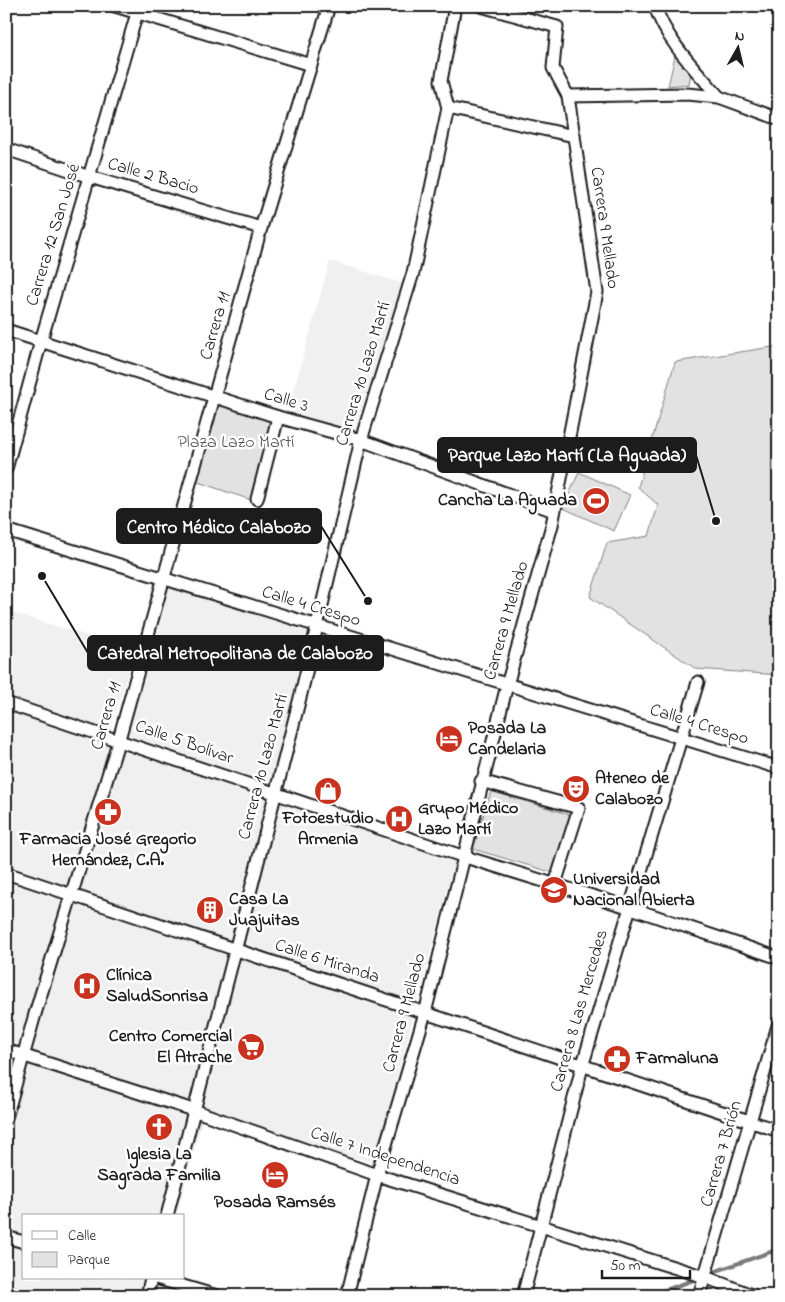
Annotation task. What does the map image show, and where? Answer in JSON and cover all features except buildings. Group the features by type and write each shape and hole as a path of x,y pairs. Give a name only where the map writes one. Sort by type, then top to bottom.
{"street":[{"path":"115,6 311,65"},
{"name":"Carrera 11","path":"6,1118 71,894 119,739 261,228 329,6"},
{"name":"Carrera 10 Lazo Martí","path":"167,1214 317,627 361,440 414,273 448,108 441,81 455,6"},
{"name":"Carrera 9 Mellado","path":"348,1296 377,1175 425,1013 481,781 552,525 597,292 568,96 553,68 557,27 481,6"},
{"path":"655,6 659,20 719,97"},
{"name":"Carrera 12 San José","path":"6,468 41,341 137,13"},
{"path":"568,96 687,94 719,97 779,119"},
{"path":"448,108 574,136"},
{"name":"Calle 2 Bacio","path":"6,149 90,177 261,228"},
{"name":"Calle 3","path":"6,330 278,417 361,440 554,511"},
{"path":"257,499 278,417"},
{"name":"Calle 4 Crespo","path":"6,530 779,768"},
{"name":"Carrera 8 Las Mercedes","path":"523,1296 582,1067 628,907 698,682"},
{"name":"Calle 5 Bolívar","path":"6,703 119,739 462,856 628,907 779,958"},
{"path":"481,781 579,808 555,884"},
{"name":"Calle 6 Miranda","path":"6,873 582,1067 779,1131"},
{"name":"Carrera 7 Brión","path":"699,1296 779,1022"},
{"name":"Calle 7 Independencia","path":"6,1050 24,1054 193,1110 377,1175 705,1277 754,1296"},
{"path":"6,1237 22,1241"},
{"path":"147,1296 151,1280"},
{"path":"163,1280 217,1296"}],"shaded area":[{"path":"330,261 402,283 354,432 288,410"},
{"path":"167,586 310,629 270,796 456,858 374,1162 202,1122 177,1214 22,1214 22,1280 160,1280 156,1296 6,1296 6,707 116,741"},
{"path":"6,611 135,650 110,731 6,698"}],"green space":[{"path":"675,56 691,73 689,84 668,86"},
{"path":"779,346 779,675 696,669 590,597 607,543 649,536 658,505 638,487 675,362"},
{"name":"Plaza Lazo Martí","path":"217,402 273,420 251,500 195,481"},
{"name":"Cancha La Aguada","path":"579,472 630,495 614,531 563,508"},
{"path":"491,791 571,815 554,873 473,849"}],"waterway":[{"path":"708,1274 779,1249"},
{"path":"649,1296 699,1278"}],"place":[{"name":"Cancha La Aguada","path":"596,501"},
{"name":"Parque Lazo Martí (La Aguada)","path":"716,521"},
{"name":"Catedral Metropolitana de Calabozo","path":"42,576"},
{"name":"Centro Médico Calabozo","path":"368,601"},
{"name":"Posada La Candelaria","path":"449,739"},
{"name":"Ateneo de Calabozo","path":"576,789"},
{"name":"Fotoestudio Armenia","path":"328,791"},
{"name":"Farmacia José Gregorio Hernández, C.A.","path":"108,812"},
{"name":"Grupo Médico Lazo Martí","path":"399,819"},
{"name":"Universidad Nacional Abierta","path":"554,890"},
{"name":"Casa La Juajuitas","path":"210,910"},
{"name":"Clínica SaludSonrisa","path":"87,986"},
{"name":"Centro Comercial El Atrache","path":"251,1047"},
{"name":"Farmaluna","path":"617,1059"},
{"name":"Iglesia La Sagrada Familia","path":"159,1127"},
{"name":"Posada Ramsés","path":"275,1175"}]}
